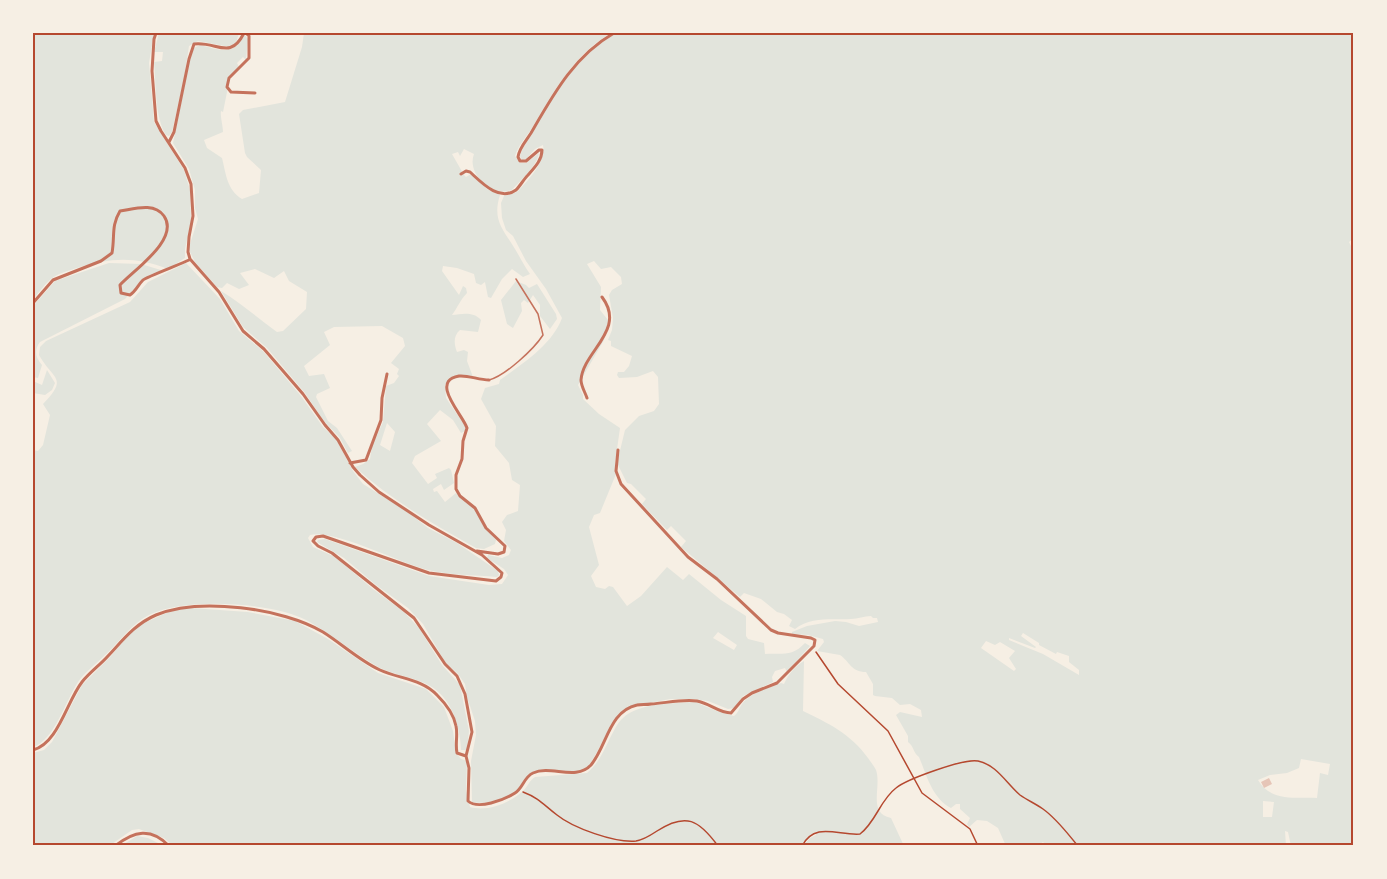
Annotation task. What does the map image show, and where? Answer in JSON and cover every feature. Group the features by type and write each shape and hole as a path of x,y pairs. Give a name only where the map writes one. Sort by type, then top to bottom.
{"street":[{"path":"156,33 152,71 156,121 188,174 191,184 193,216 189,237 190,260 219,292 243,331 264,349 303,394 338,440 350,463 360,475 380,492 429,525 475,550 500,570 501,577 496,580 429,573 323,536 316,537 313,541 332,553 414,618 445,664 457,676 465,694 472,732 466,756 469,768 468,801 472,804 488,804 515,793 525,779 532,774 584,770 597,756 618,716 637,705 697,701 725,713 731,713 743,699 752,693 777,683 814,646 815,640 811,638 771,630 717,579 688,557 621,484 615,471 618,450"},
{"path":"169,142 174,132 194,44 228,49 235,46 245,33 249,36 249,58 229,78 227,87 231,92 255,93"},
{"path":"461,174 470,172 495,192 503,194 515,190 538,163 542,153 542,150 539,150 526,161 520,161 518,157 521,147 553,93 576,64 614,33"},
{"path":"33,303 53,280 101,261 112,253 113,223 120,211 142,207 157,210 165,218 167,229 165,240 120,285 121,293 130,295 137,290 144,279 190,260"},
{"path":"587,398 581,383 582,373 605,336 608,326 608,304 602,297"},
{"path":"350,463 366,460 379,429 387,374"},
{"path":"475,550 498,554 504,552 505,546 486,528 475,508 460,496 456,489 456,475 462,459 463,441 467,428 446,392 450,380 460,376 489,380"},
{"path":"33,750 46,743 56,731 82,682 131,630 149,618 175,608 207,606 232,607 294,619 323,632 378,670 424,684 437,694 449,709 456,726 458,753 466,756"},
{"path":"115,846 129,835 137,833 153,836 169,846"}],"lane":[{"path":"489,380 499,376 521,360 536,346 543,335 538,314 516,279"}],"path":[{"path":"814,646 838,684 888,731 922,793 970,830 978,846"},
{"path":"802,846 813,832 861,834 867,829 885,799 897,787 918,777 971,760 983,762 1002,774 1021,796 1054,818 1078,846"},
{"path":"518,790 537,797 564,820 600,835 636,841 669,823 683,821 698,823 705,828 718,846"}],"shaded area":[{"path":"33,33 154,33 149,63 154,122 184,170 190,190 191,221 185,258 168,269 133,260 112,260 89,265 63,272 54,277 33,300"},
{"path":"159,33 239,33 236,43 230,47 198,41 189,46 184,79 172,132 169,136 162,128 157,100 154,62 162,61 163,52 154,52"},
{"path":"304,33 611,33 586,52 565,75 520,145 515,156 520,163 526,163 539,153 532,168 512,190 498,191 487,186 475,171 474,154 464,149 460,156 458,152 452,154 466,177 471,174 487,189 500,195 497,211 500,224 530,274 523,277 512,269 502,279 491,298 488,297 485,282 481,285 476,283 474,274 443,266 442,271 459,295 463,286 466,288 467,293 452,315 471,314 481,320 478,332 460,330 455,340 457,352 464,350 468,352 467,361 473,377 451,380 445,385 446,398 465,426 465,431 461,433 453,420 440,410 427,424 441,441 415,456 412,463 428,484 437,478 435,474 449,468 451,470 454,483 444,490 441,484 433,489 434,492 437,491 445,502 456,493 475,509 483,525 496,540 495,544 484,549 476,548 413,511 355,467 370,459 372,446 383,422 386,386 394,383 399,376 397,374 399,369 391,363 405,346 403,338 382,326 334,327 324,332 330,345 304,366 309,376 324,374 330,388 317,394 316,397 328,421 337,428 352,451 348,453 340,438 323,420 305,393 267,348 243,327 221,291 277,332 283,331 306,309 307,292 289,281 284,271 274,278 255,269 240,273 249,285 239,289 227,283 222,288 217,287 195,262 190,252 190,244 198,219 195,208 195,190 189,169 173,143 192,49 200,45 226,50 235,46 244,34 248,39 246,60 243,57 237,63 239,67 227,80 227,92 223,112 221,111 223,132 204,140 207,148 222,158 230,186 242,199 259,193 261,170 245,153 239,114 243,110 285,102","holes":["387,423 395,432 390,451 380,445"]},
{"path":"616,33 1354,33 1354,238 1349,242 1354,252 1354,846 1291,846 1288,832 1285,831 1286,846 1047,846 1043,842 1037,846 1006,846 998,828 987,821 977,820 969,827 967,824 970,818 960,809 960,804 951,808 944,804 935,792 896,715 900,712 922,717 921,710 910,704 900,705 892,698 873,695 873,684 866,672 854,668 840,655 817,651 824,642 823,639 792,634 807,626 835,621 859,626 878,622 877,618 871,616 815,620 795,629 789,626 792,620 784,614 777,612 761,599 744,593 740,597 681,547 686,541 671,526 667,530 642,504 646,499 631,484 627,483 617,463 625,430 639,416 654,411 659,404 658,377 653,371 637,377 619,378 617,375 629,366 632,356 611,346 611,341 608,340 613,318 609,295 612,290 622,284 621,277 611,267 601,269 594,261 587,264 601,287 600,310 608,320 608,326 604,340 578,385 583,399 599,414 620,428 615,463 616,474 600,513 594,515 589,527 599,565 591,576 596,587 605,589 609,586 613,587 627,606 641,596 667,567 683,580 689,574 721,600 746,616 746,636 748,639 764,643 765,654 791,652 805,643 810,646 787,672 785,668 775,671 772,677 773,682 743,696 734,708 728,709 708,701 694,699 670,699 630,707 618,715 589,766 577,772 534,771 518,790 508,797 490,802 472,802 471,761 476,735 475,721 465,684 445,662 423,624 408,608 344,558 317,542 325,539 429,576 489,585 502,584 508,575 504,569 487,558 488,555 502,558 509,555 511,550 504,541 506,530 502,522 507,515 518,511 520,485 512,480 509,463 495,446 496,426 481,399 485,388 499,384 500,380 544,345 562,318 513,236 506,230 501,203 504,196 518,191 532,176 539,164 543,145 535,149 526,159 522,160 520,156 551,100 570,74 603,42","holes":["718,632 737,645 734,650 713,638","1023,633 1056,654 1057,652 1069,656 1069,662 1079,670 1079,675 1043,654 1009,640 1009,638 1036,647 1021,636","986,641 995,645 1000,642 1015,651 1009,658 1016,669 1014,671 981,648","1301,759 1330,764 1328,775 1320,773 1317,798 1292,798 1276,795 1269,792 1258,780 1270,775 1287,773 1299,768","1263,801 1274,802 1272,817 1263,817"]},
{"path":"109,263 141,264 164,271 143,280 125,299 40,342 36,354 42,365 38,378 33,377 33,306 55,281"},
{"path":"186,263 220,299 239,331 263,351 301,396 323,427 336,439 353,471 363,484 498,571 497,577 436,572 335,537 321,534 310,535 308,538 313,547 341,562 404,612 419,628 442,665 460,685 469,731 467,750 461,750 458,729 451,708 445,699 429,685 380,668 308,621 274,610 230,604 186,605 166,609 151,614 137,623 81,678 53,729 47,737 33,747 33,450 38,451 43,445 50,415 43,404 57,383 39,355 40,347 46,341 130,302 148,282"},
{"path":"516,281 529,288 537,284 556,314 557,319 550,329 540,316 540,305 533,295 528,303 524,300 521,303 522,311 513,328 507,324 501,300"},
{"path":"47,370 55,383 52,390 45,395 33,393 33,381 42,385"},
{"path":"191,608 248,612 295,621 328,639 378,673 426,689 444,707 453,731 456,753 461,759 467,761 466,790 470,807 477,808 491,807 512,799 523,791 535,777 587,773 600,757 619,722 638,709 697,702 734,716 745,700 760,691 784,684 792,671 804,661 803,711 847,736 868,758 876,770 879,811 891,818 904,846 803,846 816,835 816,832 800,846 173,846 164,838 139,829 132,830 109,846 33,846 33,753 44,750 52,742 82,685 131,632 142,624 173,610"},
{"path":"137,836 148,838 164,846 121,846"}],"building":[{"path":"1269,778 1272,784 1264,788 1261,782"}]}
